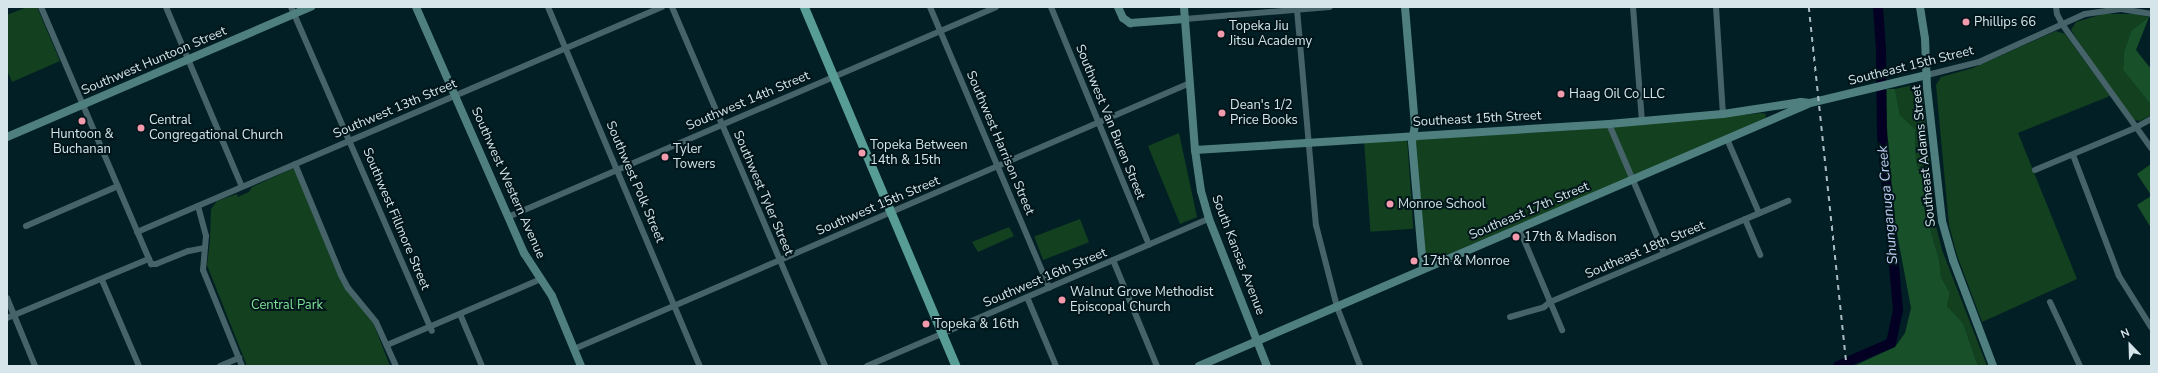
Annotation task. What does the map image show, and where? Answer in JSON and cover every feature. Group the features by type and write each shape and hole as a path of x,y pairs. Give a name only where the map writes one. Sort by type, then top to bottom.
{"main road":[{"path":"804,7 956,366"}],"street":[{"path":"42,7 150,262"},
{"path":"166,7 242,187"},
{"name":"Southwest Huntoon Street","path":"7,137 188,60 293,10 310,7"},
{"name":"Southwest Western Avenue","path":"416,7 524,253 552,296 581,366"},
{"name":"Southwest Polk Street","path":"548,7 700,366"},
{"name":"Southwest 13th Street","path":"137,232 662,7"},
{"name":"Southwest Tyler Street","path":"672,7 825,366"},
{"name":"Southwest Harrison Street","path":"930,7 1049,288"},
{"name":"Southwest 14th Street","path":"508,217 996,7"},
{"name":"Southwest Van Buren Street","path":"1051,7 1149,245"},
{"path":"1118,7 1127,22 1185,19 1330,7"},
{"name":"South Kansas Avenue","path":"1184,7 1195,150 1201,191 1209,219 1267,366"},
{"path":"1405,7 1415,125 1412,142 1423,269"},
{"path":"1633,7 1642,121"},
{"path":"1716,7 1723,114"},
{"name":"Southeast Adams Street","path":"1920,7 1926,46 1927,75 1938,192 1945,234 1953,260 1993,366"},
{"path":"2056,7 2057,14 2062,24 2151,148"},
{"path":"2149,7 2151,12"},
{"name":"Southeast 15th Street","path":"1195,150 1414,134 1609,124 1723,114 1800,102 1810,103 1979,62 2085,14 2110,9 2151,12"},
{"name":"Southwest Fillmore Street","path":"293,10 431,329"},
{"path":"1297,10 1307,141 1316,225 1337,307 1360,366"},
{"name":"Southwest 15th Street","path":"574,349 1190,83"},
{"name":"Southeast 17th Street","path":"1199,366 1810,103"},
{"path":"1759,109 1766,111 1774,119"},
{"path":"2035,170 2073,155 2151,119"},
{"path":"1609,124 1664,254"},
{"path":"1727,139 1759,213"},
{"path":"2073,155 2119,276 2151,328"},
{"path":"295,164 341,275 348,288 376,322 396,366"},
{"path":"26,226 118,186"},
{"name":"Southeast 18th Street","path":"1510,317 1544,307 1550,302 1788,201"},
{"path":"198,206 206,236 203,270 242,366"},
{"name":"Southwest 16th Street","path":"867,366 1209,219"},
{"path":"1745,219 1760,255"},
{"path":"1519,228 1562,330"},
{"path":"7,318 150,262 156,264 190,250 204,248"},
{"path":"1113,260 1157,366"},
{"path":"387,345 431,329 460,314 541,279"},
{"path":"102,280 139,366"},
{"path":"1027,297 1056,366"},
{"path":"7,298 35,366"},
{"path":"2050,302 2080,366"},
{"path":"460,314 482,366"},
{"path":"220,366 239,358"}],"green space":[{"path":"27,7 37,7 60,61 12,82 7,70 7,15"},
{"path":"2103,14 2134,14 2149,17 2131,31 2124,52 2123,70 2151,105 2151,115 2140,121 2130,119 2071,30 2076,22"},
{"path":"2149,17 2136,50 2151,69 2151,105 2123,70 2124,52 2131,31"},
{"path":"2056,31 2065,34 2110,96 2018,133 2077,279 1982,322 1957,255 1949,225 1936,85 1941,77 1973,68"},
{"path":"1917,85 1923,95 1935,222 1942,250 1987,366 1978,366 1963,323 1947,306 1950,293 1941,277 1939,259 1929,225 1922,176 1916,162 1915,129 1900,115 1895,89"},
{"path":"1885,89 1895,89 1900,115 1915,129 1916,162 1922,176 1929,225 1939,259 1941,277 1950,293 1947,306 1963,323 1978,366 1854,366 1895,347 1905,333 1911,308 1891,201"},
{"path":"1762,113 1766,114 1765,119 1435,260 1429,259 1424,255 1415,140 1606,128"},
{"path":"1179,133 1197,217 1180,224 1148,146"},
{"path":"1407,138 1413,229 1370,232 1364,141"},
{"path":"2151,164 2151,195 2137,174"},
{"name":"Central Park","path":"294,168 336,269 372,320 390,366 247,366 207,265 210,241 211,209 217,201 237,194 238,197 249,192 252,187"},
{"path":"2151,196 2151,228 2137,205"},
{"path":"1080,219 1089,242 1043,260 1034,237"},
{"path":"1009,227 1014,236 978,252 972,242"}],"waterway":[{"name":"Shunganuga Creek","path":"1838,366 1891,343 1898,310 1882,134 1881,49 1878,7"}],"railway":[{"path":"1809,7 1847,366"}],"place":[{"name":"Phillips 66","path":"1966,22"},
{"name":"Topeka Jiu Jitsu Academy","path":"1221,34"},
{"name":"Haag Oil Co LLC","path":"1561,94"},
{"name":"Dean's 1/2 Price Books","path":"1222,113"},
{"name":"Huntoon & Buchanan","path":"82,121"},
{"name":"Central Congregational Church","path":"141,128"},
{"name":"Topeka Between 14th & 15th","path":"862,153"},
{"name":"Tyler Towers","path":"665,157"},
{"name":"Monroe School","path":"1390,204"},
{"name":"17th & Madison","path":"1516,237"},
{"name":"17th & Monroe","path":"1414,261"},
{"name":"Walnut Grove Methodist Episcopal Church","path":"1062,300"},
{"name":"Topeka & 16th","path":"926,324"}]}
